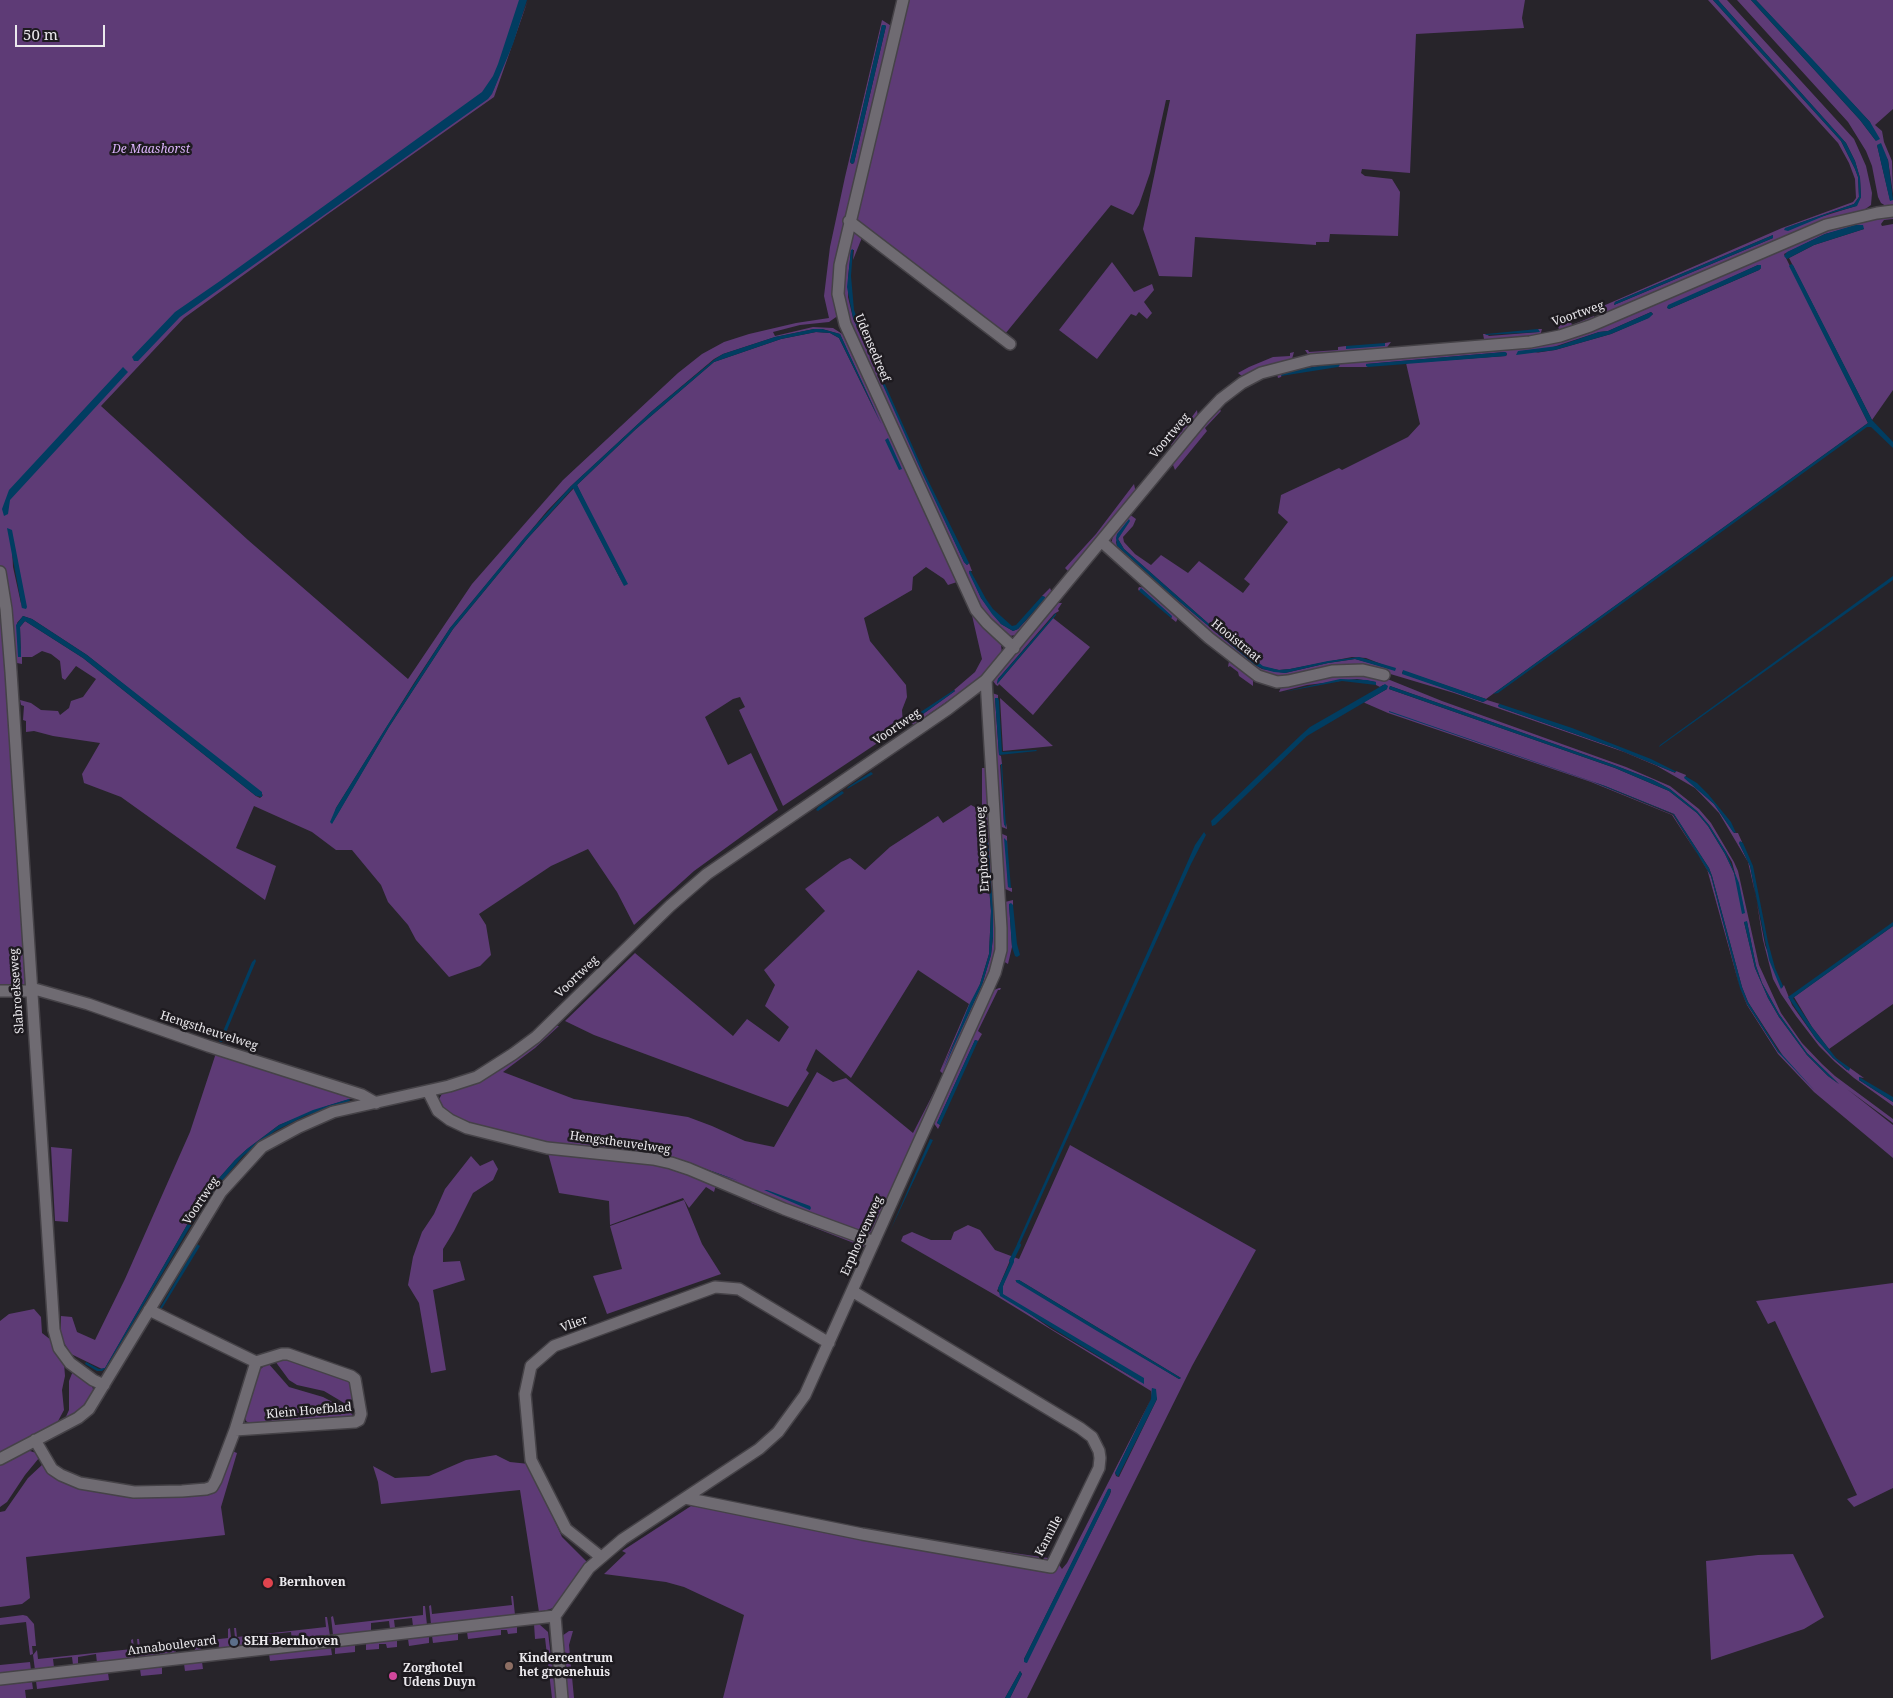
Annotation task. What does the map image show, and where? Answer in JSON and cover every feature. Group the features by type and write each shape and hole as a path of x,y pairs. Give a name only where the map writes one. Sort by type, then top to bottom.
{"street":[{"name":"Udensedreef","path":"903,0 840,265 838,294 844,324 976,610 1014,648"},
{"name":"Voortweg","path":"0,1459 78,1418 88,1408 104,1385 221,1192 262,1147 332,1112 428,1091 477,1077 536,1037 670,906 707,874 948,709 986,680 1203,418 1221,399 1242,383 1261,373 1311,360 1530,342 1560,336 1599,323 1826,225 1893,211"},
{"path":"850,221 1010,344"},
{"name":"Hooistraat","path":"1102,542 1209,638 1258,676 1277,682 1332,670 1357,670 1384,675"},
{"name":"Slabroekseweg","path":"0,572 6,609 10,663 54,1330 59,1348 70,1363 93,1380 104,1385"},
{"name":"Erphoevenweg","path":"555,1616 589,1568 601,1557 623,1539 760,1449 778,1432 805,1395 829,1343 994,973 1001,950 986,680"},
{"name":"Hengstheuvelweg","path":"0,991 31,989 88,1004 208,1046 362,1095 376,1103"},
{"name":"Hengstheuvelweg","path":"428,1091 438,1111 450,1120 467,1128 547,1148 653,1159 671,1163 784,1209 874,1242"},
{"name":"Vlier","path":"601,1557 566,1529 531,1460 524,1394 531,1366 554,1346 715,1287 739,1289 829,1343"},
{"name":"Kamille","path":"684,1498 862,1534 1050,1567 1098,1468 1099,1451 1092,1437 1072,1422 852,1291"},
{"path":"35,1440 52,1469 80,1483 134,1492 206,1489 212,1486 235,1430 256,1362 149,1310"},
{"name":"Klein Hoefblad","path":"235,1430 355,1422 360,1420 361,1414 355,1379 351,1376 288,1354 256,1362"},
{"path":"555,1616 562,1698"},
{"name":"Annaboulevard","path":"0,1679 555,1616"}],"green space":[{"name":"De Maashorst","path":"0,0 524,0 492,94 528,0 494,97 184,318 101,406 248,540 408,679 472,584 563,480 678,373 702,354 724,342 796,323 829,318 824,296 830,247 845,177 882,20 893,27 840,249 839,315 829,322 800,325 773,332 775,336 813,327 833,328 847,337 959,583 1001,645 1002,653 981,678 913,725 911,720 912,722 955,691 975,672 982,659 971,611 957,582 948,585 944,579 926,567 913,577 912,590 864,618 870,641 906,685 907,697 902,710 903,726 783,806 739,710 745,707 740,697 733,699 705,717 728,765 751,753 778,810 694,871 634,925 617,892 588,849 551,866 479,914 486,925 491,955 480,966 449,977 416,940 408,925 388,902 381,885 352,850 336,850 312,832 254,806 236,848 276,866 265,900 121,797 84,783 82,774 100,743 53,736 34,731 26,732 26,721 23,720 24,706 21,705 20,700 31,703 41,710 58,711 60,715 69,708 71,701 83,697 96,679 76,666 65,680 62,678 60,661 51,654 42,651 32,657 22,657 22,664 17,663 6,667 27,984 0,988","holes":["882,25 886,26 854,163 850,162","814,329 822,329 840,334 881,424 839,338 830,333 816,332 781,339 714,362 636,429 577,485 624,586 574,488 528,538 453,629 389,727 332,823 336,808 450,628 547,511 571,486 652,411 714,359 723,354 775,337","11,530 17,561 22,608 13,567","23,616 32,619 87,655 263,795 260,798 256,796 83,658 25,621 20,627 21,656 17,623"]},
{"path":"906,0 1525,0 1522,18 1524,28 1416,34 1410,173 1362,169 1361,173 1365,176 1392,179 1400,192 1398,236 1330,234 1329,242 1316,242 1316,245 1195,237 1192,277 1159,276 1143,229 1170,100 1166,100 1150,173 1139,205 1133,215 1111,205 1005,334 853,217"},
{"path":"1708,0 1713,0 1841,141 1858,177 1859,197 1854,204 1785,228 1856,206 1861,197 1860,178 1855,161 1846,143 1718,0 1727,0 1854,139 1866,166 1872,193 1871,205 1864,210 1606,315 1601,309 1603,306 1782,228 1853,202 1856,198 1855,179 1838,143","holes":["1773,235 1773,238 1614,305 1615,302"]},
{"path":"1737,0 1751,0 1860,120 1876,141 1870,122 1756,0 1893,0 1893,109 1875,125 1882,131 1884,142 1892,161 1893,194 1888,160 1877,145 1890,200 1893,200 1893,207 1881,203 1872,166 1866,151 1848,122"},
{"path":"1893,214 1893,219 1884,220 1881,224 1882,226 1893,224 1893,390 1872,420 1789,258 1814,245 1864,229 1860,225 1825,234 1784,254 1868,423 1486,699 1403,671 1402,673 1483,702 1487,700 1500,704 1498,705 1499,707 1615,748 1675,773 1676,771 1686,775 1685,778 1714,804 1734,833 1738,833 1742,842 1739,843 1750,866 1755,894 1748,862 1719,813 1695,788 1657,766 1624,752 1454,693 1377,670 1268,677 1236,657 1112,545 1114,533 1129,514 1136,519 1133,526 1123,537 1124,542 1135,554 1151,565 1161,555 1188,573 1199,561 1243,593 1250,584 1244,579 1288,522 1278,513 1281,495 1339,468 1342,470 1408,437 1420,424 1406,363 1506,356 1507,354 1505,352 1366,364 1368,367 1338,367 1338,363 1283,372 1308,364 1526,346 1826,229","holes":["1758,265 1761,268 1759,270 1669,309 1667,307","1651,312 1653,314 1611,334 1555,350 1535,353 1599,332 1608,331","1129,519 1118,539 1124,549 1218,632 1263,667 1279,670 1290,669 1352,657 1366,658 1396,670 1355,659 1285,673 1262,669 1168,592 1117,546 1116,542"]},
{"path":"854,231 863,235 853,260 854,250 851,250 848,297 853,318 964,562 967,565 969,563 972,571 969,571 981,598 1001,624 1013,631 1018,629 1045,600 1045,597 1042,596 1050,588 1053,595 1017,635 1009,636 986,617 976,602 845,312 841,272"},
{"path":"1112,262 1134,292 1152,284 1154,290 1144,302 1152,313 1147,319 1139,312 1136,316 1131,314 1097,359 1059,330"},
{"path":"1594,316 1595,320 1562,332 1559,330 1558,326 1571,322 1572,325"},
{"path":"1538,329 1542,329 1540,336 1486,342 1483,334 1489,336 1539,332"},
{"path":"1391,342 1385,350 1309,356 1305,350 1309,352 1338,350 1338,347 1385,345 1385,343"},
{"path":"1294,352 1292,359 1264,367 1243,377 1238,373 1273,357 1290,356 1290,353"},
{"path":"1283,372 1281,377 1278,378 1277,374"},
{"path":"1218,407 1221,411 1205,428 1207,431 1175,470 1173,465 1174,459"},
{"path":"1197,410 1198,417 1173,447 1171,445"},
{"path":"1134,484 1136,493 1070,573 1065,568 1096,534"},
{"path":"1139,587 1148,588 1179,616 1176,622 1141,589 1139,591"},
{"path":"1057,603 1062,603 1058,609 1059,611 1054,614 998,679 997,684 1053,618 1090,647 1033,715 999,684 998,686 996,685 993,681"},
{"path":"1231,660 1253,677 1253,686 1239,676 1238,672 1230,666 1228,667"},
{"path":"1345,672 1385,678 1442,701 1626,767 1670,786 1699,809 1711,823 1734,862 1738,871 1759,965 1781,1013 1802,1043 1822,1064 1835,1076 1893,1119 1893,1123 1847,1089 1893,1125 1893,1158 1814,1092 1778,1054 1747,1005 1740,988 1747,1004 1778,1052 1783,1056 1748,1002 1742,987 1709,868 1674,814 1605,786 1388,711 1593,782 1673,815 1698,855 1672,815 1591,782 1388,713 1365,703 1387,689 1383,685 1380,687 1376,685 1376,682 1357,679 1307,685 1279,692 1282,685","holes":["1390,686 1614,765 1653,780 1670,789 1697,811 1709,825 1726,852 1732,862 1745,913 1734,873 1708,826 1697,813 1669,791 1615,768 1389,689","1744,922 1747,922 1756,966 1762,983 1779,1014 1807,1053 1839,1084 1807,1055 1779,1017 1768,998 1755,968"]},
{"path":"992,693 998,695 998,700 995,698 999,755 1001,756 1002,764 1000,765 1004,824 1006,827 1006,823 1007,829 999,826"},
{"path":"1000,698 1053,746 1003,751"},
{"path":"982,768 987,768 997,922 995,963 946,1073 940,1071 969,1004 918,970 851,1078 816,1049 806,1070 809,1073 788,1107 594,1035 565,1021 635,953 733,1036 747,1019 779,1042 789,1027 765,1006 775,985 764,970 825,911 805,889 841,862 850,858 865,870 890,847 938,816 943,823 971,805 982,811","holes":["985,840 988,840 993,908 991,955 982,985 942,1068 980,984 989,954 991,911"]},
{"path":"1000,833 1007,836 1008,887 1012,888 1012,892 1003,888"},
{"path":"1707,870 1711,876 1740,988"},
{"path":"1013,900 1013,907 1009,904 1012,947 1008,964 1003,961 1005,902"},
{"path":"1757,901 1765,945 1782,988 1784,985 1792,1005 1816,1039 1833,1058 1847,1070 1850,1068 1864,1078 1859,1077 1859,1080 1893,1102 1893,1106 1854,1078 1819,1046 1796,1016 1773,979 1763,940"},
{"path":"1893,926 1893,1004 1829,1049 1812,1027 1794,997"},
{"path":"1001,988 998,990 978,1031 982,1034 978,1041 975,1040 937,1123 940,1125 938,1129 933,1122 994,990"},
{"path":"552,1026 559,1026 535,1048 503,1072 574,1099 688,1117 745,1141 774,1147 817,1072 833,1082 846,1078 913,1133 935,1090 937,1093 875,1230 868,1234 856,1232 703,1171 549,1145 466,1124 446,1114 438,1101 443,1092","holes":["642,1150 661,1153 739,1181"]},
{"path":"216,1053 353,1098 279,1125 235,1160 213,1185 191,1218 105,1368 102,1369 71,1354 61,1338 61,1316 72,1317 77,1332 95,1340 125,1279 190,1132"},
{"path":"1070,1145 1256,1250 1192,1366 1027,1698 1010,1698 1022,1674 1020,1671 1005,1698 723,1698 744,1615 684,1587 666,1582 604,1574 626,1553 622,1551 691,1506 1055,1559 1062,1569 1067,1563 1151,1399 1151,1391 995,1295 901,1241 903,1236 912,1232 931,1240 951,1240 954,1232 968,1225 980,1230 995,1250 1019,1259","holes":["1011,1258 1013,1258 1002,1294 1144,1384 1050,1328 997,1291","1015,1280 1019,1280 1181,1378 1179,1379","1152,1388 1157,1399 1119,1477 1116,1476 1115,1473 1151,1399","1109,1488 1110,1494 1026,1663 1024,1659"]},
{"path":"51,1147 72,1149 68,1222 55,1221"},
{"path":"548,1153 635,1161 669,1168 716,1185 714,1192 706,1187 689,1208 683,1198 610,1225 609,1201 559,1193"},
{"path":"471,1156 480,1166 493,1160 498,1169 493,1180 473,1193 443,1249 443,1262 460,1261 465,1280 433,1290 446,1370 431,1373 419,1303 408,1285 413,1257 422,1232 434,1214 445,1189"},
{"path":"684,1200 702,1244 721,1274 607,1314 593,1276 622,1269 610,1226"},
{"path":"756,1201 861,1240 864,1247 751,1203"},
{"path":"1893,1283 1893,1488 1854,1507 1847,1499 1857,1495 1775,1321 1768,1324 1756,1301"},
{"path":"34,1309 41,1317 42,1333 51,1340 64,1363 65,1376 62,1390 64,1410 57,1423 0,1452 0,1321 9,1314"},
{"path":"285,1358 344,1377 353,1388 356,1410 324,1391 297,1385 289,1380 275,1361"},
{"path":"268,1363 289,1387 323,1397 346,1409 353,1415 348,1419 252,1425 246,1421 243,1413 258,1371"},
{"path":"73,1371 91,1383 94,1392 90,1400 73,1416 64,1421 69,1410 69,1381"},
{"path":"27,1450 36,1453 39,1458 7,1502 0,1507 0,1464"},
{"path":"232,1451 237,1453 221,1507 225,1535 26,1557 30,1598 22,1604 0,1607 0,1512 5,1511 28,1478 43,1464 55,1477 195,1495 208,1495 214,1492"},
{"path":"496,1455 510,1462 529,1464 562,1537 588,1563 564,1597 553,1608 539,1612 520,1490 381,1504 378,1482 373,1466 395,1478 429,1476 466,1460"},
{"path":"1793,1554 1824,1617 1804,1629 1711,1660 1706,1561 1758,1555"},
{"path":"511,1596 513,1596 515,1615 431,1624 429,1606 431,1605 432,1614 512,1605"},
{"path":"423,1606 425,1606 427,1625 413,1626 412,1618 394,1620 395,1628 390,1629 389,1621 371,1623 371,1631 333,1635 331,1617 333,1616 335,1625 423,1615"},
{"path":"27,1616 34,1624 36,1646 32,1646 33,1654 30,1655 26,1622 0,1625 0,1618"},
{"path":"325,1617 327,1617 330,1636 292,1640 291,1632 273,1634 274,1642 268,1643 267,1635 249,1637 250,1645 236,1647 234,1628 236,1628 237,1637 326,1627"},
{"path":"534,1624 539,1624 548,1632 556,1698 552,1698 545,1638 535,1639"},
{"path":"517,1626 517,1633 508,1634 507,1630 501,1630 501,1635 468,1639 467,1632"},
{"path":"230,1628 232,1647 219,1649 218,1640 200,1642 201,1651 195,1651 194,1643 176,1645 176,1654 139,1658 137,1639 139,1639 140,1648 228,1638 228,1629"},
{"path":"569,1631 573,1631 569,1645 574,1698 568,1698 562,1645 562,1636"},
{"path":"458,1633 458,1640 433,1643 432,1636"},
{"path":"429,1636 429,1643 409,1646 408,1639"},
{"path":"133,1639 135,1658 97,1663 96,1654 78,1657 78,1665 73,1665 72,1657 53,1659 54,1667 35,1670 33,1655 37,1650 38,1659 132,1649 131,1640"},
{"path":"397,1640 397,1647 387,1648 386,1644 379,1644 379,1649 366,1650 366,1644"},
{"path":"355,1645 355,1652 335,1654 335,1647"},
{"path":"331,1648 332,1655 270,1661 269,1654"},
{"path":"30,1662 31,1670 0,1674 0,1665"},
{"path":"202,1662 203,1669 185,1671 184,1664"},
{"path":"162,1667 162,1674 141,1676 140,1669"},
{"path":"108,1673 109,1680 37,1689 36,1681"},
{"path":"32,1682 33,1689 25,1690 26,1698 0,1698 0,1685"}],"water":[{"path":"519,0 527,0 513,44 492,94 488,99 180,317 138,361 134,361 132,357 175,312 482,92 493,76 498,64"},
{"path":"1713,0 1718,0 1846,143 1855,161 1860,178 1861,197 1857,206 1831,213 1788,231 1784,230 1785,228 1854,204 1859,197 1858,177 1841,141"},
{"path":"1751,0 1756,0 1814,61 1870,122 1880,139 1876,141 1860,120"},
{"path":"882,25 886,26 854,163 852,164 850,162"},
{"path":"1881,143 1888,160 1893,200 1890,201 1877,145"},
{"path":"1855,225 1863,225 1864,229 1814,245 1787,259 1784,256 1787,252 1825,234"},
{"path":"1773,235 1773,238 1614,305 1615,302"},
{"path":"853,249 851,276 854,310 864,337 924,472 969,563 967,565 922,473 853,318 847,287 851,250"},
{"path":"1791,264 1872,420 1893,442 1893,448 1871,427 1867,427 1498,693 1493,694 1868,423 1789,266"},
{"path":"1761,265 1759,270 1669,309 1667,308 1668,305"},
{"path":"1651,312 1653,314 1649,318 1611,334 1555,350 1516,355 1518,351 1558,346 1599,332 1608,331"},
{"path":"822,329 840,334 882,425 839,338 830,333 816,332 781,339 714,362 636,429 577,485 628,584 624,586 573,488 528,538 453,629 389,727 332,824 330,822 336,808 450,628 525,537 571,486 652,411 715,359 723,354 775,337"},
{"path":"1538,329 1540,332 1485,335 1486,334"},
{"path":"1385,343 1385,346 1346,349 1346,346"},
{"path":"1507,353 1506,356 1366,366 1366,364"},
{"path":"1338,363 1340,365 1338,367 1281,376 1283,372"},
{"path":"123,367 128,372 10,500 8,514 4,516 2,509 9,490"},
{"path":"888,438 902,469 899,470 885,440"},
{"path":"1129,519 1130,521 1118,539 1124,549 1218,632 1263,666 1279,670 1290,669 1359,657 1396,668 1395,671 1355,659 1285,673 1274,672 1255,665 1168,592 1117,546 1117,534"},
{"path":"7,528 12,530 26,609 22,608"},
{"path":"970,570 993,609 1012,626 1016,625 1042,596 1045,599 1018,629 1013,631 1001,624 992,614 981,598 969,573"},
{"path":"1893,576 1893,580 1659,747 1660,745"},
{"path":"1141,588 1172,616 1171,618 1139,591"},
{"path":"1056,613 1056,615 997,684 998,679"},
{"path":"23,616 32,619 87,655 262,792 262,797 256,796 83,658 25,621 20,627 21,657 18,657 16,625"},
{"path":"1403,670 1487,700 1483,702 1402,674"},
{"path":"1340,679 1367,680 1376,682 1376,685 1342,681 1283,692"},
{"path":"1385,684 1388,686 1387,689 1307,736 1212,826 1211,821 1310,727"},
{"path":"1390,686 1614,765 1653,780 1670,789 1697,811 1709,825 1726,852 1739,883 1745,913 1742,914 1734,873 1708,826 1697,813 1669,791 1615,768 1389,689"},
{"path":"955,691 912,722 913,717"},
{"path":"995,698 998,698 999,701 1002,752 1037,751 999,755"},
{"path":"1500,704 1572,728 1651,759 1677,772 1499,707"},
{"path":"1389,711 1605,786 1674,814 1709,868 1742,987 1748,1002 1778,1050 1815,1091 1778,1052 1747,1004 1740,988 1711,876 1673,814 1593,782"},
{"path":"1002,764 1006,828 1004,824"},
{"path":"871,772 873,774 847,789 848,787"},
{"path":"1685,776 1697,783 1708,794 1731,822 1736,833 1733,832 1714,804 1684,778"},
{"path":"842,791 844,793 818,811 816,810 818,807"},
{"path":"1204,832 1206,835 1191,864 1018,1248 1017,1244 1195,845"},
{"path":"985,833 988,840 993,908 991,955 982,985 943,1070 969,1005 980,984 989,954 991,911"},
{"path":"1004,838 1007,841 1011,888 1008,887"},
{"path":"1740,841 1743,843 1753,866 1768,942 1775,968 1783,986 1781,989 1769,960 1750,866 1739,843"},
{"path":"1009,904 1013,905 1020,955 1017,957 1012,947"},
{"path":"1747,921 1756,966 1762,983 1779,1014 1807,1053 1839,1084 1807,1055 1779,1017 1768,998 1755,968 1744,922"},
{"path":"1893,922 1893,926 1793,998 1836,1058 1850,1068 1849,1071 1833,1058 1816,1039 1788,997"},
{"path":"255,959 256,961 221,1042 219,1041 252,962"},
{"path":"975,1040 978,1041 940,1125 937,1123"},
{"path":"1859,1077 1893,1097 1893,1102 1859,1080"},
{"path":"349,1099 350,1101 305,1116 275,1131 243,1156 206,1200 106,1368 102,1371 97,1371 85,1364 86,1362 99,1369 105,1368 191,1218 213,1185 235,1160 279,1125 313,1110"},
{"path":"930,1139 933,1140 890,1231"},
{"path":"641,1149 661,1153 739,1181"},
{"path":"764,1190 810,1206 811,1208 810,1210"},
{"path":"197,1244 200,1246 161,1310 160,1308"},
{"path":"1012,1258 1014,1262 1003,1286 1003,1294 1144,1378 1144,1384 1000,1296 998,1288"},
{"path":"1016,1280 1019,1280 1181,1378 1179,1379 1097,1331 1016,1282"},
{"path":"1152,1388 1156,1389 1157,1399 1118,1477 1115,1473 1151,1399"},
{"path":"1108,1489 1111,1489 1110,1494 1027,1663 1024,1662 1024,1659"},
{"path":"1020,1671 1022,1674 1010,1698 1005,1698"}],"waterway":[{"path":"1011,1261 1019,1245"}],"place":[{"name":"Bernhoven","path":"268,1583"},
{"name":"SEH Bernhoven","path":"234,1642"},
{"name":"Kindercentrum het groenehuis","path":"509,1666"},
{"name":"Zorghotel Udens Duyn","path":"393,1676"}]}
